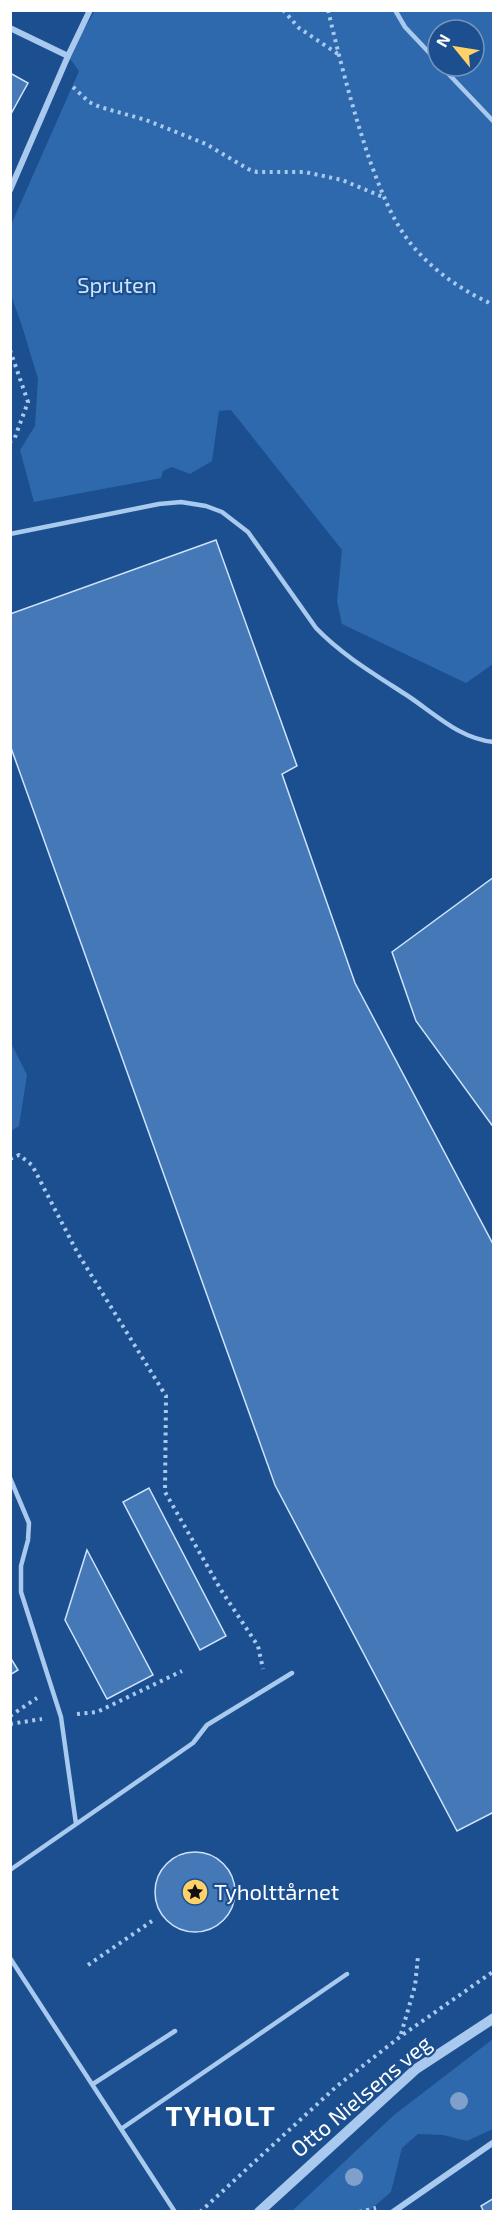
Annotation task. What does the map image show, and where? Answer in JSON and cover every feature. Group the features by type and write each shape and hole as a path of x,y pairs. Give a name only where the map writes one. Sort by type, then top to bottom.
{"street":[{"path":"10,190 90,10"},
{"path":"10,28 68,56"},
{"name":"Otto Nielsens veg","path":"259,2211 416,2069 494,2018"},
{"path":"393,2211 494,2142"}],"lane":[{"path":"395,10 405,27 426,49"},
{"path":"452,78 494,122"},
{"path":"10,534 159,504 194,503 222,512 239,523 257,542 316,628 327,639 366,669 461,732 479,741 494,742"},
{"path":"10,1478 29,1523 28,1540 21,1566 21,1592 61,1717 76,1824"},
{"path":"10,1869 193,1743 207,1725 292,1673"},
{"path":"10,1958 175,2211"},
{"path":"121,2128 347,1974"},
{"path":"93,2084 175,2031"}],"path":[{"path":"283,10 299,28 338,54"},
{"path":"328,10 361,136 383,197 399,227 418,253 441,274 475,297 494,305"},
{"path":"60,74 89,102 146,120 206,144 248,169 257,172 305,172 342,180 383,197"},
{"path":"10,350 28,402 14,440 10,441"},
{"path":"10,1159 19,1155 32,1165 78,1252 166,1396 165,1492 221,1590 258,1646 267,1688"},
{"path":"10,1724 97,1712 182,1671"},
{"path":"10,1716 53,1688"},
{"path":"88,1965 152,1921"},
{"path":"401,2036 415,1986 418,1956"},
{"path":"201,2211 337,2086 401,2036 494,1971"}],"green space":[{"name":"Spruten","path":"95,11 493,11 493,664 466,683 342,624 337,601 342,550 231,410 219,411 212,461 190,474 172,467 163,471 161,478 34,502 20,450 35,426 38,379 11,295 11,225 79,71 68,56"},
{"path":"11,1043 27,1075 19,1126 11,1131"},
{"path":"493,2039 493,2129 467,2141 443,2135 418,2134 402,2148 391,2192 369,2211 292,2211 394,2115"}],"building":[{"path":"10,73 28,83 12,112 10,111"},
{"path":"216,540 297,766 282,774 355,983 494,1246 494,1812 457,1831 275,1485 10,745 10,614"},
{"path":"494,877 494,1128 416,1021 392,952"},
{"path":"149,1488 226,1636 200,1650 123,1502"},
{"path":"87,1550 153,1675 107,1699 65,1620"},
{"path":"10,1657 18,1670 10,1675"},
{"path":"195,1852 210,1855 223,1864 232,1877 235,1892 232,1907 223,1920 210,1929 195,1932 180,1929 167,1920 158,1907 155,1892 158,1877 167,1864 180,1855"},
{"path":"494,2198 494,2212 484,2212 481,2206"}],"place":[{"name":"Tyholttårnet","path":"195,1892"}],"district":[{"name":"TYHOLT","path":"221,2116"}]}
